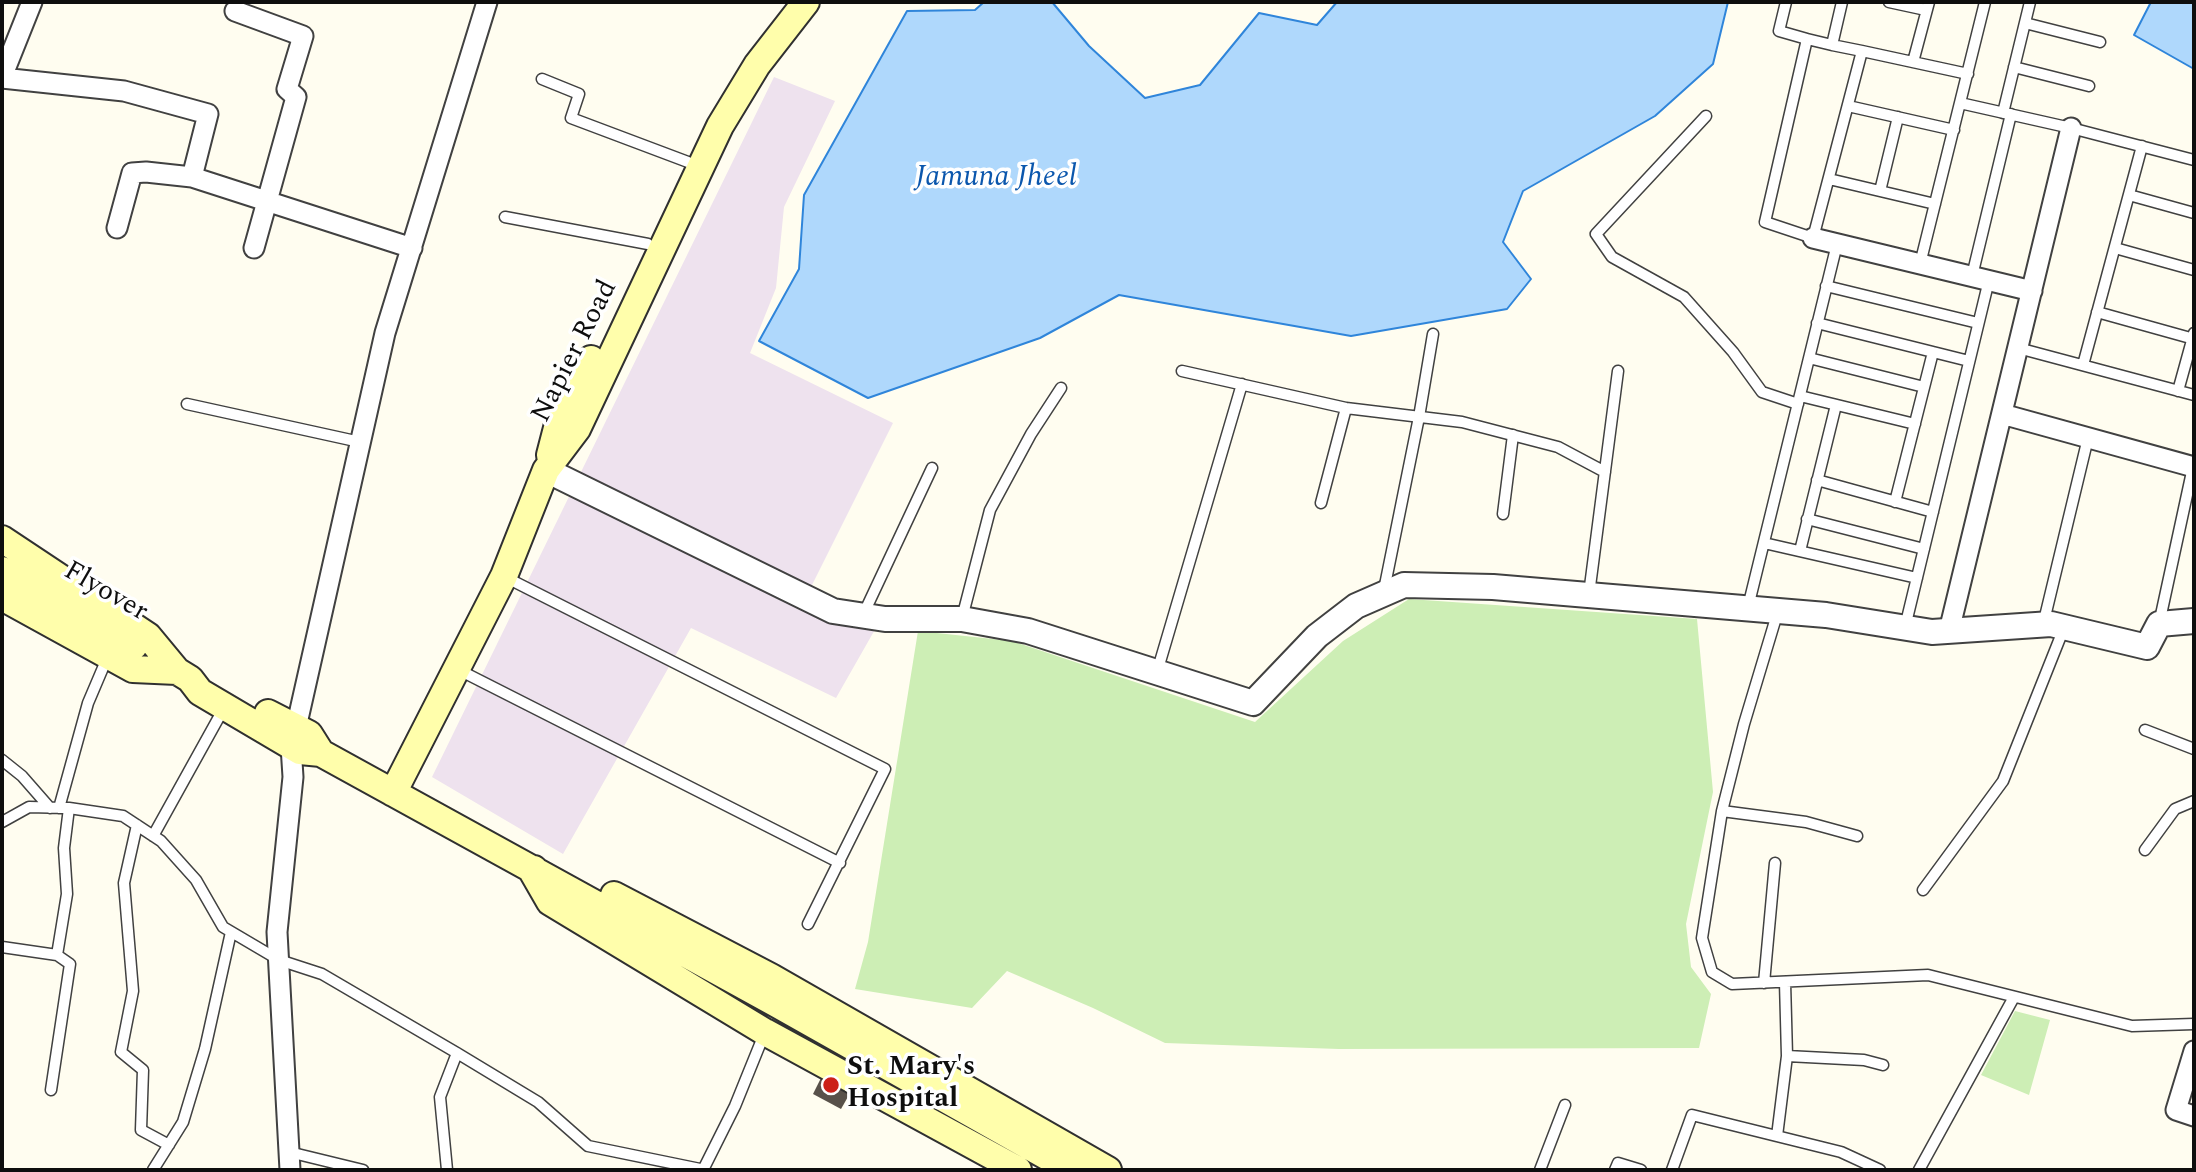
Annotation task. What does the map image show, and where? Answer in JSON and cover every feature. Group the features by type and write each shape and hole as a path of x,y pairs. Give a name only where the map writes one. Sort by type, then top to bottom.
{"main road":[{"path":"546,470 557,428 688,162 744,62 787,2"},
{"name":"Napier Road","path":"397,785 505,576 546,470 577,429 720,127 757,65 806,2"},
{"path":"2,539 148,636 200,692 225,707 256,715"},
{"name":"Flyover","path":"2,570 184,675"},
{"path":"2,597 133,669 207,680 256,715 293,737 309,734 321,753 397,785 531,869 1071,1170"},
{"path":"531,869 563,868 771,977 1108,1170"},
{"path":"531,869 550,902 765,1032 1017,1170"}],"street":[{"path":"32,2 2,78 124,91 208,114 192,177"},
{"path":"290,1161 277,932 293,777 293,737 385,333 487,2"},
{"path":"235,11 303,36 287,89 296,97 254,248"},
{"path":"2,22 22,27"},
{"path":"1949,631 2071,128"},
{"path":"117,228 132,173 146,172 192,177 412,248"},
{"path":"1813,238 2032,291"},
{"path":"2002,414 2194,467"},
{"path":"546,470 834,611 886,619 962,619 1028,631 1253,704 1317,636 1356,606 1404,585 1493,587 1826,615 1933,632 2053,626 2147,647 2159,624 2194,621"},
{"path":"2194,1051 2176,1110 2194,1116"}],"lane":[{"path":"1786,2 1779,31 1968,74"},
{"path":"1832,45 1843,2"},
{"path":"1889,2 1927,6 1913,62"},
{"path":"1920,264 1985,2"},
{"path":"1905,628 1978,323 1980,278 2014,67 2030,2"},
{"path":"2025,23 2101,42"},
{"path":"1807,39 1765,222 1813,238 1863,51"},
{"path":"2014,67 2089,86"},
{"path":"542,79 579,94 571,118 688,162"},
{"path":"1961,103 2194,160"},
{"path":"1848,106 1954,130"},
{"path":"1706,116 1596,234 1612,257 1684,297 1733,352 1762,392 1836,405 1915,424"},
{"path":"1880,191 1898,117"},
{"path":"2083,365 2142,146"},
{"path":"1829,178 1935,204"},
{"path":"2129,195 2194,213"},
{"path":"505,217 648,244"},
{"path":"1748,609 1837,244"},
{"path":"2115,248 2194,270"},
{"path":"1826,286 1978,323"},
{"path":"2097,312 2194,337 2178,391"},
{"path":"1817,323 1969,361"},
{"path":"1384,594 1433,334"},
{"path":"2018,348 2194,395"},
{"path":"1895,502 1933,352"},
{"path":"1809,358 1924,387"},
{"path":"1182,371 1346,408 1462,422 1558,447 1605,472"},
{"path":"1589,595 1618,371"},
{"path":"1157,673 1242,384"},
{"path":"962,619 990,510 1031,434 1061,388"},
{"path":"187,404 360,442"},
{"path":"1800,551 1836,405"},
{"path":"1321,503 1346,408"},
{"path":"1503,514 1513,435"},
{"path":"1923,890 2003,781 2053,626 2088,438"},
{"path":"2159,624 2194,467"},
{"path":"863,615 932,468"},
{"path":"1816,480 1933,512"},
{"path":"1807,519 1924,549"},
{"path":"1764,543 1917,578"},
{"path":"505,576 885,769 808,924"},
{"path":"1778,611 1744,724 1722,811 1702,938 1712,972 1732,984 1928,975 2132,1026 2194,1024"},
{"path":"57,954 67,894 60,808 88,703 108,655"},
{"path":"457,669 840,863"},
{"path":"153,836 225,707"},
{"path":"2145,730 2194,749"},
{"path":"2,760 60,808"},
{"path":"2145,850 2175,809 2194,801"},
{"path":"2,822 29,807 123,816 161,841 196,880 223,927 279,960 322,974 538,1102 588,1146 704,1170 735,1106 765,1032"},
{"path":"1722,811 1806,822 1857,836"},
{"path":"137,825 124,883 133,991 121,1052 143,1070 141,1130 169,1145"},
{"path":"1764,983 1775,863"},
{"path":"153,1170 183,1122 205,1049 231,932"},
{"path":"2,947 57,954 70,964 51,1090"},
{"path":"1777,1136 1787,1056 1785,982"},
{"path":"1919,1170 2014,996"},
{"path":"447,1170 440,1097 457,1054"},
{"path":"1787,1056 1864,1060 1884,1065"},
{"path":"1539,1170 1565,1105"},
{"path":"1672,1170 1692,1115 1841,1152 1880,1170"},
{"path":"290,1161 363,1170"},
{"path":"1615,1170 1618,1163 1641,1170"}],"shaded area":[{"path":"774,77 835,101 784,207 776,288 750,353 893,423 811,587 877,626 836,698 691,628 563,854 432,777"}],"green space":[{"path":"1409,599 1697,619 1713,792 1686,924 1691,967 1711,994 1699,1048 1339,1049 1165,1043 1007,971 972,1008 855,989 868,942 918,631 1012,641 1255,722 1343,641"},
{"path":"2015,1011 2050,1020 2029,1095 1981,1075"}],"water":[{"name":"Jamuna Jheel","path":"984,2 1052,2 1089,46 1145,98 1200,85 1259,13 1317,25 1337,2 1728,2 1713,64 1655,116 1523,191 1503,242 1531,279 1507,309 1351,336 1119,295 1040,338 868,398 759,341 799,269 804,195 907,11 975,10"},
{"path":"2151,2 2194,2 2194,69 2134,35"}],"building":[{"path":"824,1072 853,1088 841,1109 813,1094"}],"place":[{"name":"St. Mary's Hospital","path":"831,1085"}]}
